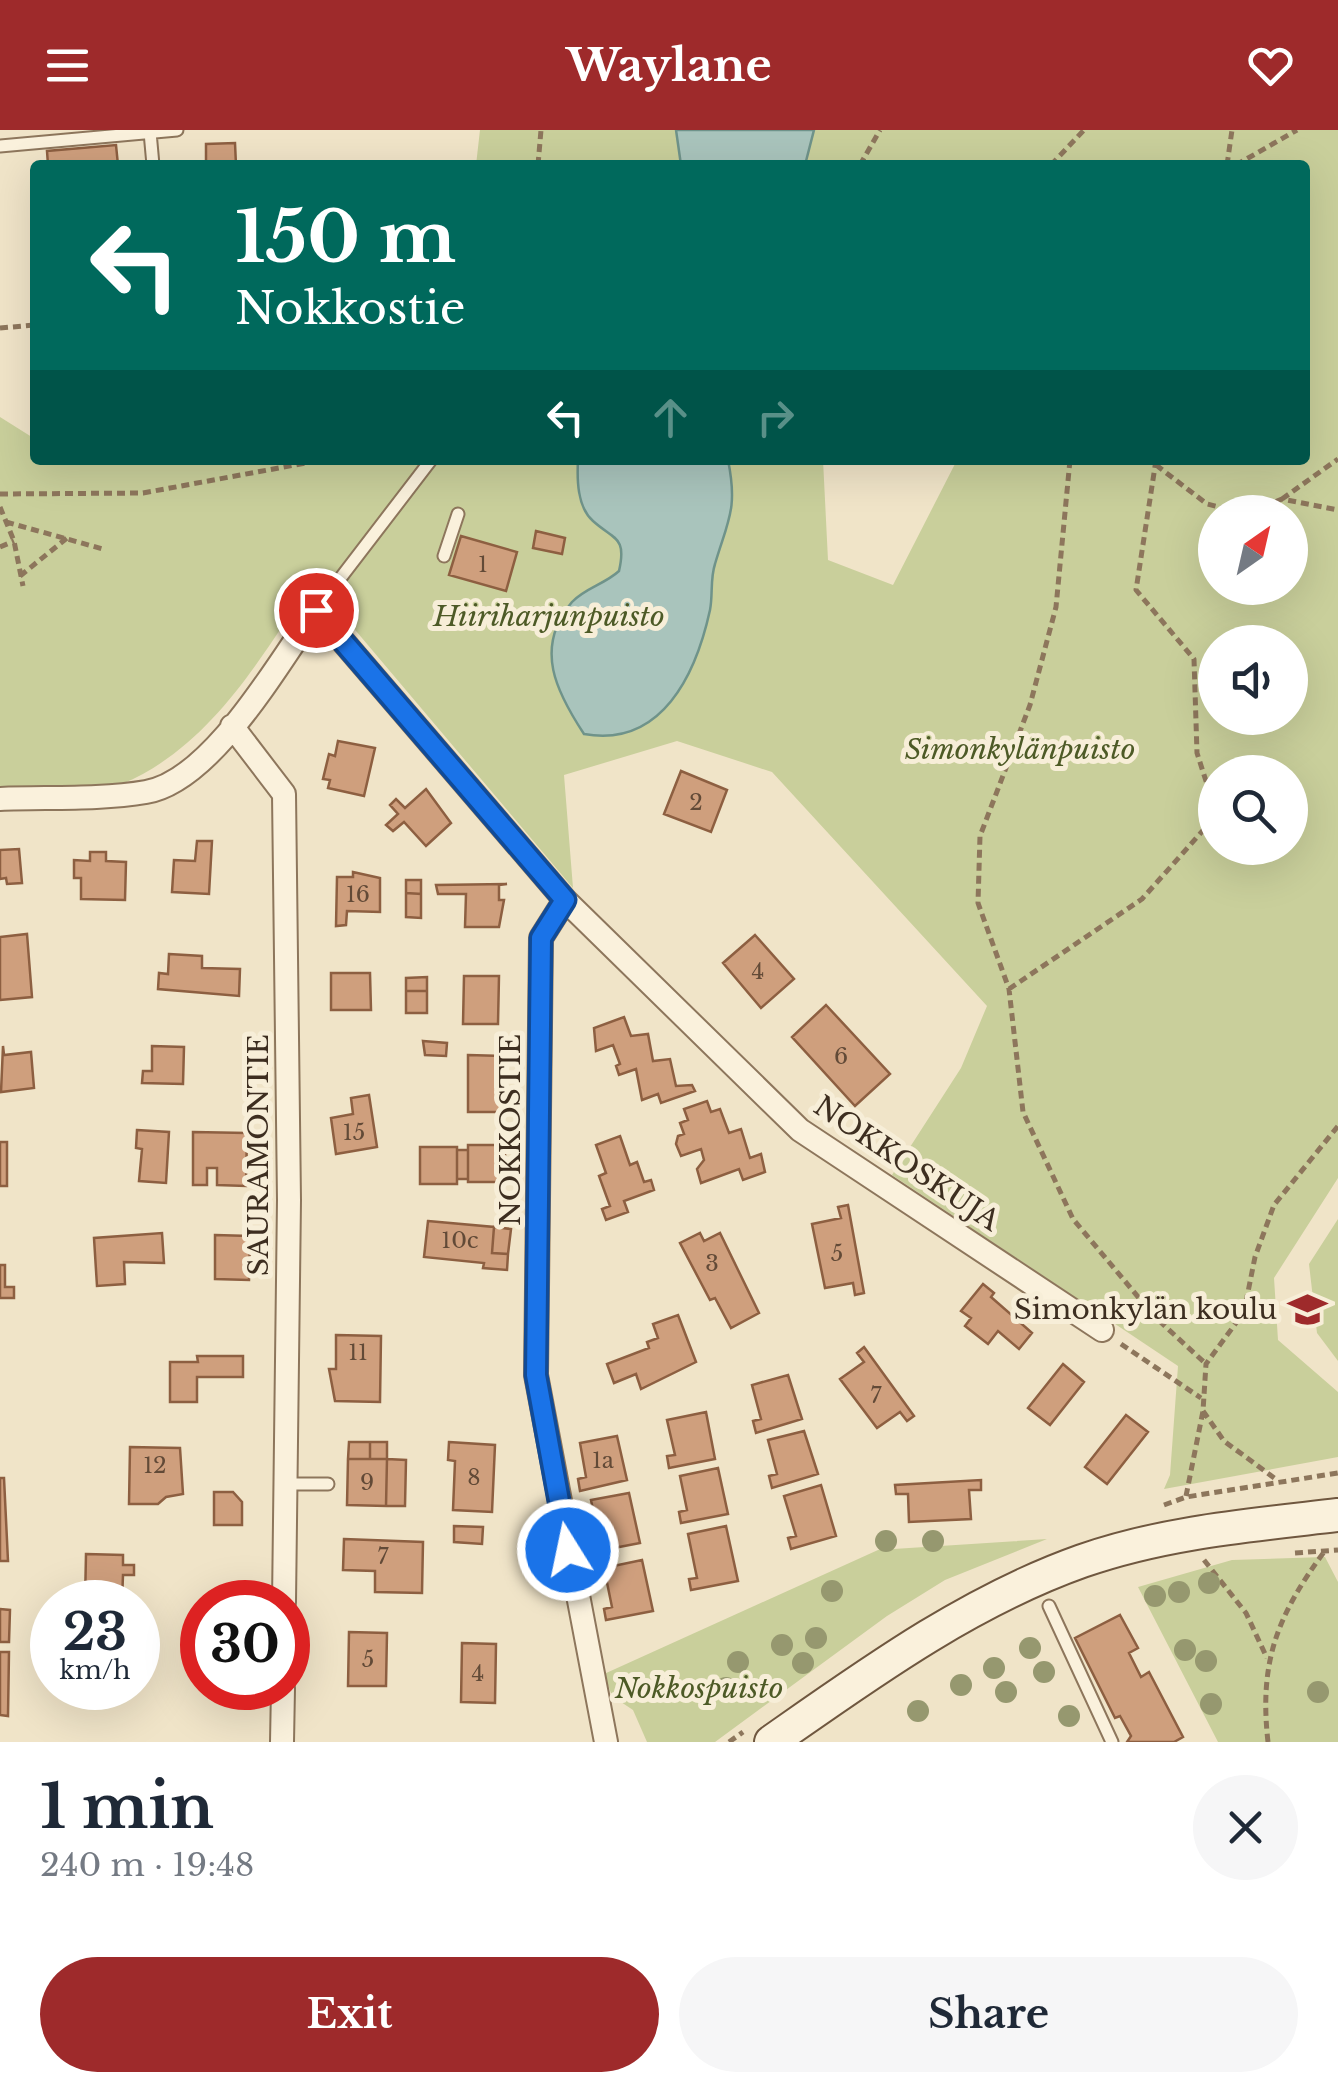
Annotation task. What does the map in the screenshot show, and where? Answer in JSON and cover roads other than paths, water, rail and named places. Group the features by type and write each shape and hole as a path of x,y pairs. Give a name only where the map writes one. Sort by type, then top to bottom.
{"main road":[{"path":"771,1742 953,1622 1016,1588 1083,1561 1189,1533 1338,1515"}],"street":[{"path":"0,800 148,792 178,780 232,726 316,610 565,900"},
{"name":"SAURAMONTIE","path":"232,726 284,794 289,1122 284,1580"},
{"name":"NOKKOSKUJA","path":"565,900 800,1130 1102,1330"},
{"name":"NOKKOSTIE","path":"565,900 541,938 536,1375 606,1742"},
{"path":"282,1742 283,1710"}],"lane":[{"path":"0,146 177,130"},
{"path":"150,132 153,160"},
{"path":"316,610 427,465"},
{"path":"444,556 458,514"},
{"path":"285,1484 328,1484"},
{"path":"1048,1606 1112,1742"}],"water":[{"path":"676,130 814,130 806,160 680,160"},
{"path":"578,465 729,465 731,477 730,514 713,570 710,610 685,681 654,718 635,730 611,735 584,734 565,703 553,670 554,636 560,619 577,597 619,571 621,560 617,540 593,521 584,508"}],"place":[{"name":"Simonkylän koulu","path":"1307,1309"}],"park label":[{"name":"Hiiriharjunpuisto","path":"549,616"},
{"name":"Simonkylänpuisto","path":"1020,749"},
{"name":"Nokkospuisto","path":"699,1688"}]}
